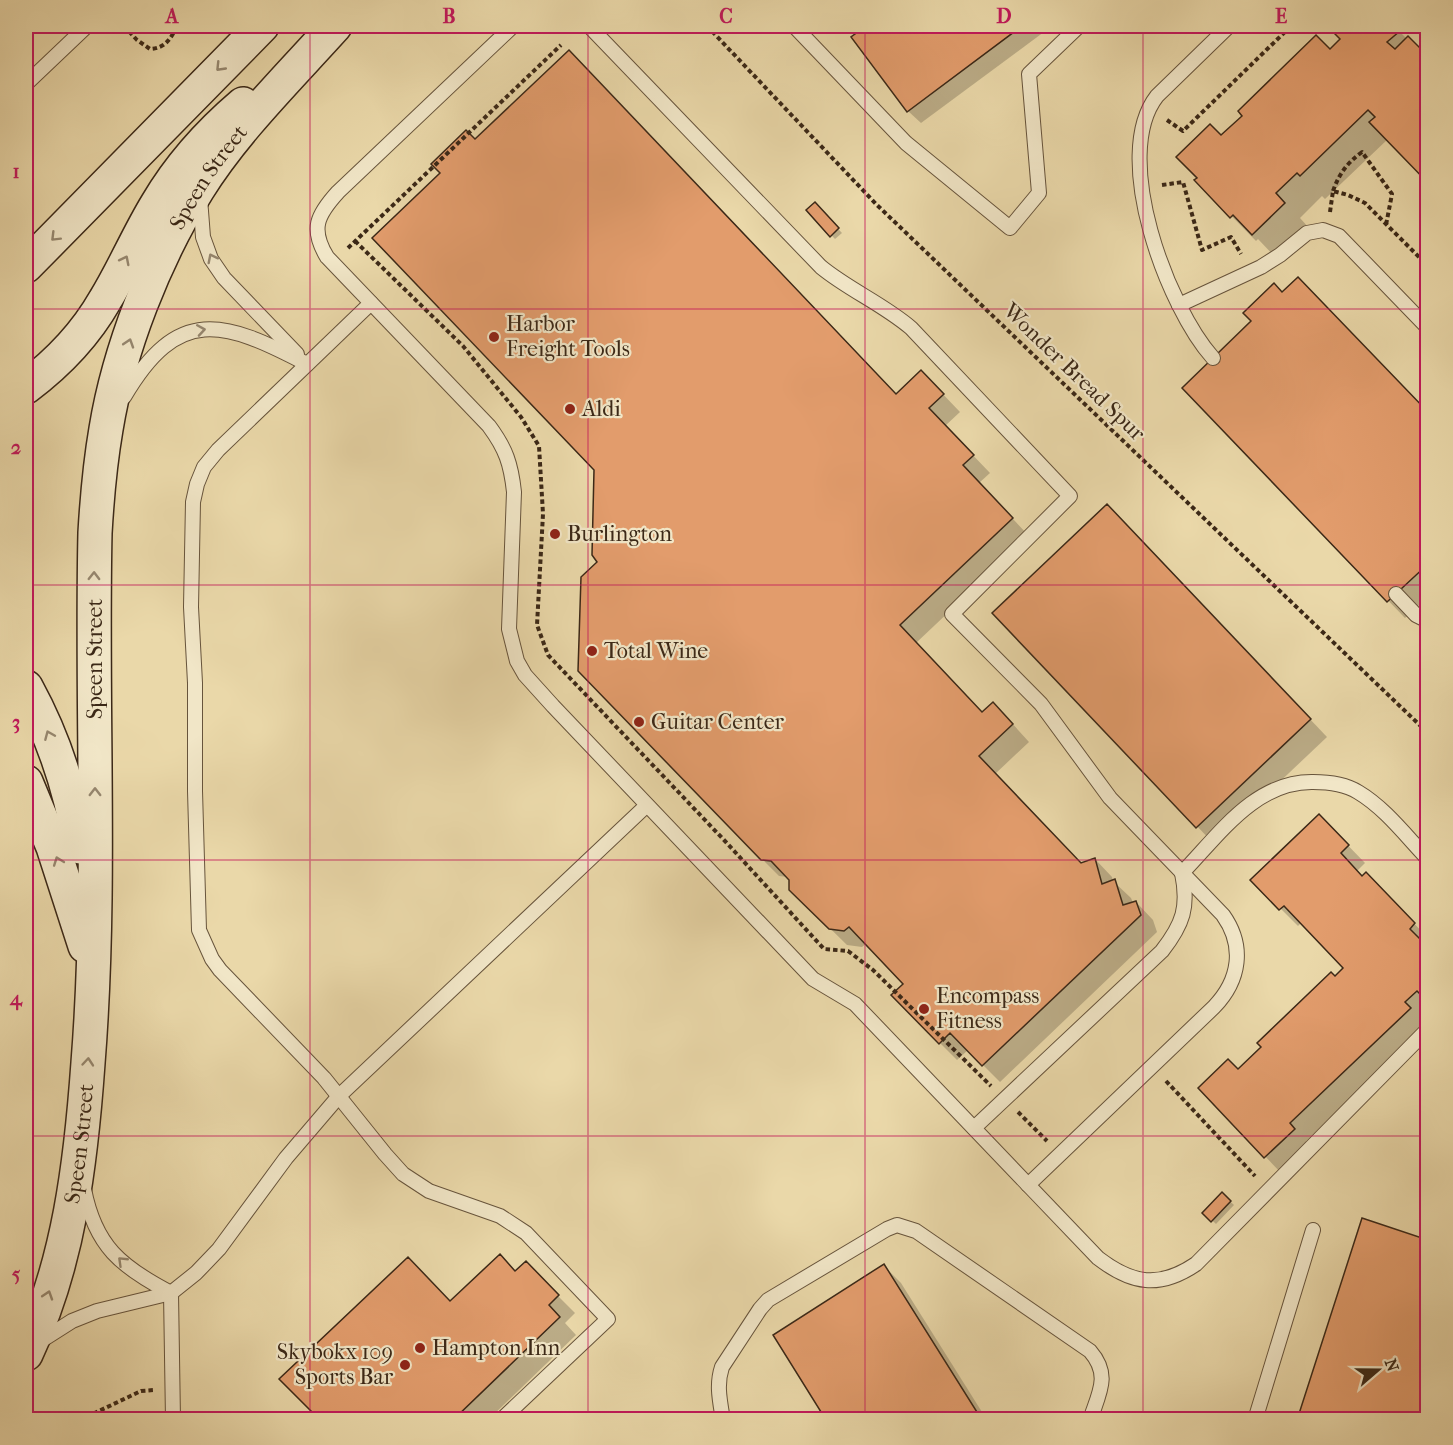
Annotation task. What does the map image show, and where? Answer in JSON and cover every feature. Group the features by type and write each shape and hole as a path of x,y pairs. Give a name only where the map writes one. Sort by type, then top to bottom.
{"main road":[{"path":"26,266 262,26"},
{"path":"26,387 60,359 91,322 107,297 156,204 193,153 229,116 335,26"},
{"name":"Speen Street","path":"26,1352 52,1281 66,1233 80,1154 91,1028 94,977 94,584 98,482 106,427 133,328 158,266 199,188 266,102 335,26"},
{"path":"26,687 49,734 71,795 81,850 94,977"},
{"path":"26,782 64,878 94,977"}],"lane":[{"path":"26,84 87,26"},
{"path":"513,26 338,192 326,205 318,219 317,234 327,257 489,426 507,455 514,492 509,629 517,661 525,675 646,806 813,979 855,1004 1098,1258 1129,1277 1144,1281 1179,1275 1196,1264 1428,1029"},
{"path":"589,26 821,267 855,292 894,313 911,328 1070,496 952,614 1041,704 1110,798 1223,915 1232,928 1237,946 1237,963 1226,995 1028,1185"},
{"path":"794,26 906,143 1010,228 1039,194 1029,74 1079,26"},
{"path":"1213,358 1197,339 1179,305 1160,260 1148,217 1139,167 1140,132 1146,113 1156,96 1229,26"},
{"path":"199,188 203,237 211,258 224,278 307,364"},
{"path":"1179,305 1261,267 1307,233 1323,230 1339,236 1428,328"},
{"path":"371,303 218,450 204,467 197,484 193,502 191,607 195,683 199,930 212,959 220,970 339,1096 385,1155 404,1174 429,1191 500,1216 513,1223 526,1233 608,1319 501,1419"},
{"path":"106,427 145,364 161,348 178,336 195,330 212,328 233,331 271,345 307,364"},
{"path":"1396,594 1416,615 1428,621"},
{"path":"974,1128 1162,951 1175,934 1182,919 1185,903 1182,873 1242,810 1256,799 1288,784 1304,782 1323,782 1355,790 1379,808 1428,859"},
{"path":"26,1352 50,1334 80,1317 171,1293 196,1273 219,1249 280,1166 339,1096 646,806"},
{"path":"80,1154 86,1198 104,1242 123,1264 171,1293"},
{"path":"723,1419 718,1388 722,1367 760,1309 779,1292 897,1225 916,1231 1090,1351 1098,1360 1102,1371 1102,1381 1090,1419"},
{"path":"1255,1419 1313,1230"},
{"path":"171,1293 173,1419"}],"path":[{"path":"124,26 137,40 150,49 165,45 177,26"},
{"name":"Wonder Bread Spur","path":"707,26 877,205 1428,733"},
{"path":"1162,124 1166,120 1183,131 1291,26"},
{"path":"561,45 355,242 463,346 521,417 539,446 543,513 537,625 548,656 724,840 824,949 848,951 873,970 1061,1154"},
{"path":"1321,214 1330,213 1333,191 1342,170 1362,152 1392,194 1386,225"},
{"path":"1160,175 1160,185 1183,182 1202,250 1231,237 1242,255 1250,251"},
{"path":"1333,191 1365,203 1428,266"},
{"path":"1163,1078 1269,1191"},
{"path":"80,1419 141,1391 172,1389"}],"building":[{"path":"866,26 1022,26 907,112 851,37"},
{"path":"1395,26 1400,31 1387,42 1395,49 1408,36 1428,56 1428,183 1369,122 1375,117 1368,110 1300,176 1297,173 1276,193 1285,203 1252,235 1233,215 1230,218 1194,180 1197,178 1176,157 1210,124 1221,135 1242,116 1238,111 1316,35 1330,49 1340,39 1328,27"},
{"path":"569,50 896,394 921,370 944,394 929,408 974,455 963,465 1013,518 900,625 982,712 993,702 1013,724 979,756 1081,863 1095,858 1102,884 1115,879 1123,905 1136,901 1141,915 982,1066 950,1033 939,1044 891,995 903,984 849,927 844,931 829,929 789,890 789,880 771,861 761,860 578,671 581,577 597,562 592,555 594,470 372,238 440,173 431,164 466,130 475,139"},
{"path":"815,202 839,228 830,237 806,210"},
{"path":"1298,277 1428,412 1428,564 1387,602 1182,388 1251,321 1243,313 1274,283 1282,292"},
{"path":"1107,504 1311,719 1196,828 992,613"},
{"path":"1319,814 1349,845 1341,853 1362,876 1366,872 1415,923 1410,929 1419,938 1424,933 1428,937 1428,991 1422,996 1417,991 1405,1002 1411,1008 1290,1123 1295,1129 1264,1158 1198,1088 1228,1059 1238,1069 1261,1047 1257,1043 1331,972 1335,976 1343,968 1284,906 1279,910 1250,880"},
{"path":"1222,1192 1231,1201 1211,1222 1202,1213"},
{"path":"1362,1218 1428,1240 1428,1420 1297,1420"},
{"name":"Hampton Inn","path":"500,1254 515,1271 526,1261 559,1295 549,1305 560,1317 453,1420 320,1420 279,1379 408,1257 450,1301"},
{"path":"884,1264 982,1420 826,1420 773,1335"}],"place":[{"name":"Harbor Freight Tools","path":"494,337"},
{"name":"Aldi","path":"570,409"},
{"name":"Burlington","path":"555,534"},
{"name":"Total Wine","path":"592,651"},
{"name":"Guitar Center","path":"639,722"},
{"name":"Encompass Fitness","path":"924,1009"},
{"name":"Hampton Inn","path":"420,1348"},
{"name":"Skybokx 109 Sports Bar","path":"405,1365"}]}
